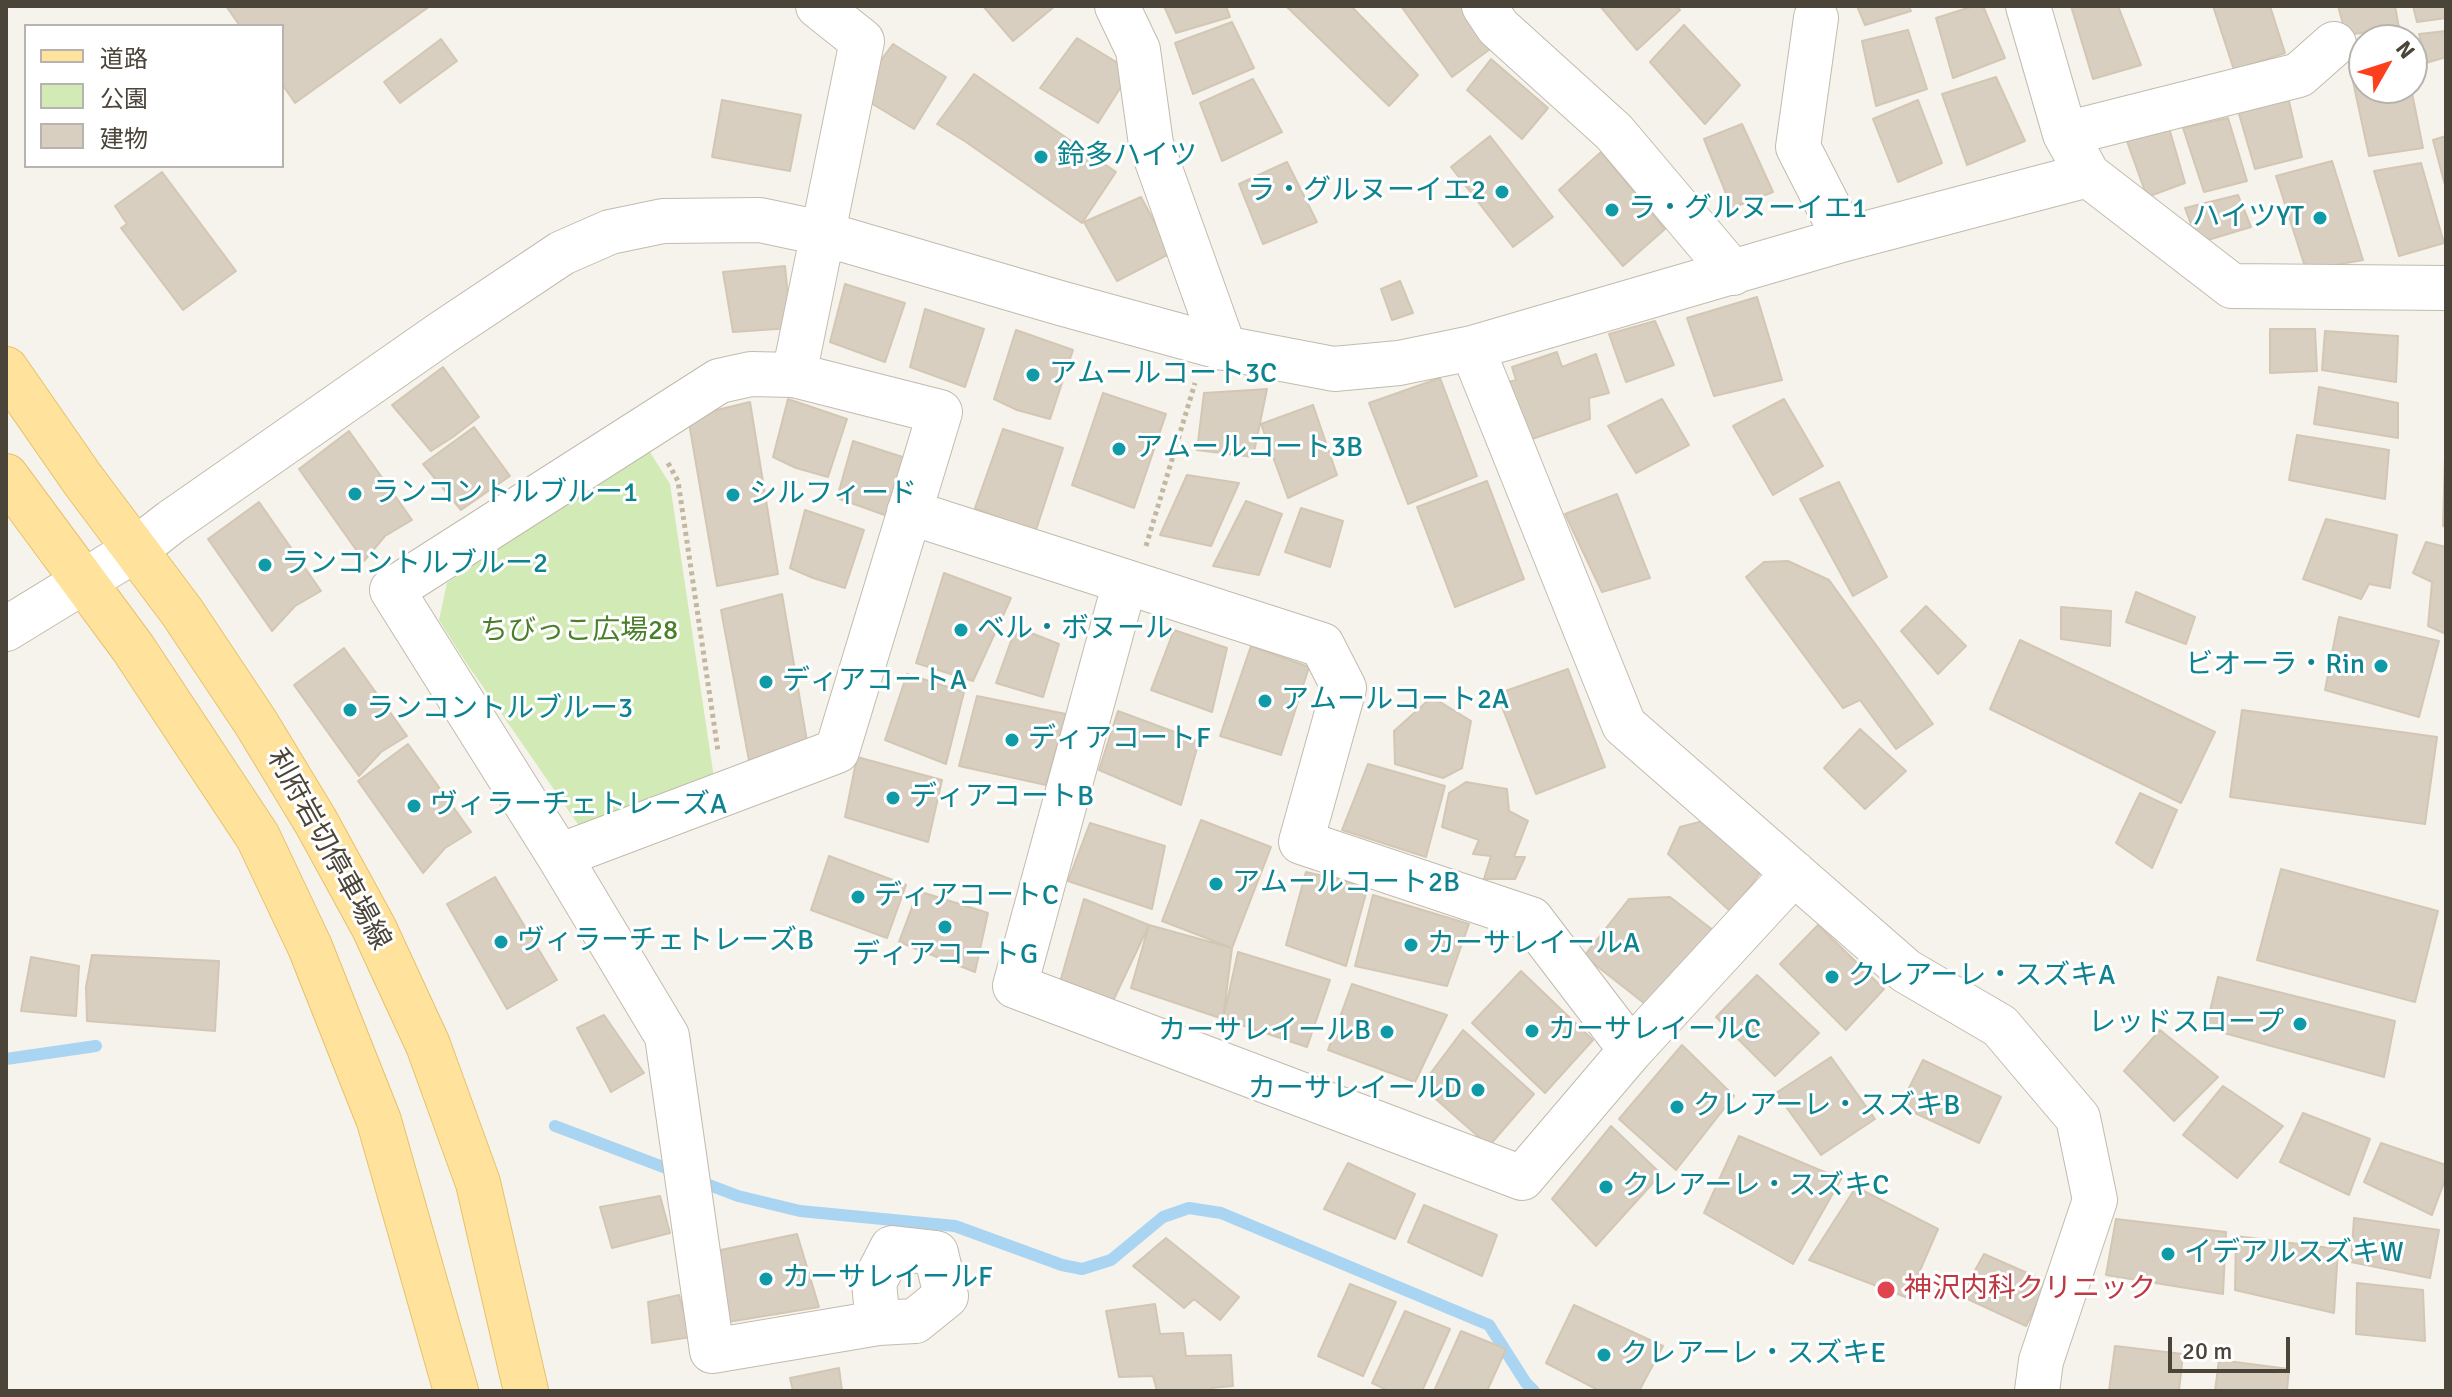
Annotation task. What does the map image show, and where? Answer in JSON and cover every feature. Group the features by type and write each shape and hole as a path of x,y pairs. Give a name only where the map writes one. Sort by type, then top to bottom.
{"main road":[{"name":"利府岩切停車場線","path":"6,369 83,480 182,612 256,723 316,822 374,928 428,1045 478,1183 526,1391"},
{"name":"利府岩切停車場線","path":"6,476 169,700 258,837 310,947 379,1121 456,1391"}],"street":[{"path":"794,375 862,41 818,6"},
{"path":"1117,6 1138,50 1151,144 1211,361"},
{"path":"1484,6 1498,27 1614,132 1733,273"},
{"path":"2028,6 2065,134 2088,175 2232,286 2446,288"},
{"path":"1816,18 1798,147 1845,239"},
{"path":"2065,134 2299,75 2334,44"},
{"path":"6,629 135,550 416,351 562,253 610,232 663,221 760,220 821,233 1060,303 1211,361 1334,369 1399,363 1472,348 1845,239 2088,175"},
{"path":"1472,348 1624,725 1906,971 2000,1026 2078,1118 2095,1200 2041,1361 2037,1391"},
{"path":"559,856 837,751 940,412 794,375 751,374 719,381 392,590 559,856 667,1036 712,1351 878,1323"},
{"path":"909,512 1322,645 1344,688 1301,842 1531,919 1631,1050"},
{"path":"1129,583 1015,986 1522,1178 1631,1050 1794,873"}],"path":[{"path":"1129,583 1211,361"},
{"path":"648,427 678,481 725,793"}],"green space":[{"name":"ちびっこ広場28","path":"648,449 670,484 714,778 584,833 439,620 447,583"}],"building":[{"path":"226,6 430,6 295,103 284,87 284,24 239,24"},
{"path":"983,6 1055,6 1013,41"},
{"path":"1164,6 1226,6 1230,17 1176,33"},
{"path":"1286,6 1351,6 1418,75 1389,106"},
{"path":"1401,6 1464,6 1493,47 1452,77"},
{"path":"1600,6 1676,6 1680,10 1637,50"},
{"path":"1857,6 1909,6 1911,11 1865,25"},
{"path":"1983,6 2005,58 1953,78 1936,18"},
{"path":"2071,6 2118,6 2141,65 2093,79"},
{"path":"2213,6 2270,6 2285,53 2234,70"},
{"path":"2338,6 2395,6 2398,24 2348,24 2346,35"},
{"path":"2413,6 2446,6 2446,18 2417,22"},
{"path":"1232,22 1254,68 1193,94 1175,43"},
{"path":"1684,25 1740,85 1705,124 1650,62"},
{"path":"1908,30 1927,89 1876,106 1862,41"},
{"path":"2446,31 2446,57 2428,62 2428,33"},
{"path":"1077,38 1131,71 1098,123 1040,88"},
{"path":"441,39 457,61 400,103 384,82"},
{"path":"893,44 946,77 914,129 856,94"},
{"path":"1491,59 1548,108 1522,139 1467,90"},
{"name":"鈴多ハイツ","path":"974,74 1116,172 1082,223 937,124"},
{"path":"1996,77 2025,141 1967,165 1942,94"},
{"path":"1253,79 1282,132 1222,161 1200,103"},
{"path":"2288,97 2302,157 2255,169 2237,107"},
{"path":"722,100 801,115 790,171 712,157"},
{"path":"1918,100 1942,163 1898,182 1873,119"},
{"path":"2358,104 2414,104 2423,148 2369,156"},
{"path":"2228,118 2247,181 2204,192 2183,128"},
{"path":"2167,121 2185,183 2147,197 2124,133"},
{"path":"1742,124 1773,192 1732,208 1704,139"},
{"name":"ラ・グルヌーイエ2","path":"1490,136 1553,217 1513,247 1451,167"},
{"path":"2446,136 2446,189 2433,140"},
{"name":"ラ・グルヌーイエ1","path":"1601,152 1665,229 1623,266 1559,190"},
{"name":"ハイツYT","path":"2332,161 2363,260 2306,270 2276,176"},
{"path":"1287,162 1317,222 1263,244 1239,184"},
{"path":"2421,163 2444,243 2399,256 2374,171"},
{"path":"162,172 236,271 183,310 121,228 127,224 115,206"},
{"name":"ハイツYT","path":"2238,195 2251,227 2198,243 2185,208"},
{"path":"1141,197 1171,253 1117,281 1084,222"},
{"path":"785,266 791,328 733,332 723,272"},
{"path":"1400,281 1413,313 1392,320 1381,289"},
{"path":"845,284 905,303 885,362 830,342"},
{"path":"1757,297 1782,380 1714,396 1687,318"},
{"path":"925,309 984,329 965,387 910,367"},
{"path":"1655,321 1674,365 1626,382 1609,334"},
{"path":"2270,329 2315,329 2317,371 2270,373"},
{"name":"アムールコート3C","path":"1016,330 1073,350 1050,419 1017,410 994,399"},
{"path":"2325,331 2398,336 2396,382 2322,370"},
{"path":"1557,352 1562,367 1596,354 1609,393 1589,398 1590,419 1532,439 1505,383 1516,380 1512,367"},
{"path":"443,367 479,417 431,451 392,405"},
{"path":"1440,378 1477,476 1408,504 1369,403"},
{"path":"2319,387 2398,403 2398,438 2314,424"},
{"path":"1267,389 1253,457 1197,450 1204,393"},
{"name":"アムールコート3B","path":"1103,393 1166,414 1134,508 1072,485"},
{"path":"788,399 847,419 828,477 796,468 773,457"},
{"path":"1662,399 1689,445 1636,473 1608,426"},
{"path":"1784,399 1823,466 1773,495 1733,426"},
{"name":"シルフィード","path":"750,402 778,574 717,586 688,417"},
{"path":"1313,405 1337,475 1288,498 1261,424"},
{"path":"2446,424 2446,527 2443,526"},
{"path":"474,427 510,476 461,510 423,464"},
{"path":"1003,429 1063,448 1035,533 975,508"},
{"name":"ランコントルブルー1","path":"349,431 412,520 385,536 364,561 299,469"},
{"path":"2297,435 2389,450 2385,499 2289,480"},
{"path":"853,441 912,460 893,518 837,498"},
{"path":"1187,475 1239,483 1211,546 1160,535"},
{"path":"1487,481 1524,579 1455,607 1417,507"},
{"path":"1839,482 1887,577 1853,596 1800,499"},
{"path":"1617,494 1650,578 1602,592 1565,514"},
{"path":"1246,501 1282,514 1259,575 1213,566"},
{"name":"ランコントルブルー2","path":"259,502 321,591 295,606 272,631 208,539"},
{"path":"1301,508 1343,521 1330,567 1285,552"},
{"path":"805,510 864,530 845,588 790,568"},
{"path":"2326,519 2397,535 2390,588 2369,584 2361,599 2303,579"},
{"path":"2426,542 2446,547 2446,634 2428,626 2432,582 2413,573"},
{"path":"1788,561 1829,580 1933,724 1896,749 1860,700 1843,708 1746,577 1764,562"},
{"name":"ベル・ボヌール","path":"944,573 1011,598 973,681 916,663"},
{"path":"2136,592 2195,617 2186,644 2126,622"},
{"name":"ディアコートA","path":"782,594 809,753 750,766 721,610"},
{"path":"1926,606 1966,646 1938,674 1901,631"},
{"path":"2061,607 2111,611 2110,646 2061,639"},
{"name":"ビオーラ・Rin","path":"2339,617 2439,641 2419,717 2325,690"},
{"path":"1016,627 1059,644 1043,697 996,683"},
{"path":"1174,630 1227,648 1212,712 1151,690"},
{"path":"2020,640 2215,732 2181,803 1990,709"},
{"name":"アムールコート2A","path":"1251,646 1309,667 1281,755 1220,736"},
{"name":"ランコントルブルー3","path":"344,648 407,736 381,752 359,776 294,685"},
{"path":"1568,669 1605,767 1536,794 1497,694"},
{"path":"907,674 964,692 946,764 885,740"},
{"name":"ディアコートF","path":"977,696 1066,714 1046,785 959,766"},
{"path":"1432,697 1471,721 1462,768 1443,778 1395,764 1394,731"},
{"path":"2242,710 2437,737 2425,824 2230,797"},
{"path":"1118,711 1199,741 1181,805 1099,770"},
{"path":"1860,729 1906,771 1865,809 1824,768"},
{"name":"ヴィラーチェトレーズA","path":"408,744 471,832 445,848 423,873 358,781"},
{"name":"ディアコートB","path":"857,757 942,780 928,842 845,817"},
{"path":"1368,764 1445,786 1426,857 1342,830"},
{"path":"1466,782 1507,789 1509,811 1528,821 1514,857 1525,857 1515,879 1484,879 1491,856 1473,854 1479,840 1442,827 1449,793"},
{"path":"2140,793 2177,810 2152,868 2116,843"},
{"path":"1715,818 1766,865 1731,912 1668,854 1680,827"},
{"name":"アムールコート2B","path":"1201,820 1271,847 1232,948 1162,921"},
{"path":"1090,823 1165,846 1152,909 1068,881"},
{"name":"ディアコートC","path":"829,856 906,885 887,938 811,910"},
{"path":"2281,869 2438,911 2415,1002 2257,960"},
{"path":"1306,872 1368,886 1346,966 1286,945"},
{"name":"ヴィラーチェトレーズB","path":"495,877 557,980 507,1009 447,904"},
{"name":"ディアコートG","path":"918,891 988,913 975,972 899,942"},
{"name":"カーサレイールA","path":"1373,895 1469,924 1447,986 1355,966"},
{"path":"1670,897 1722,937 1649,1007 1584,956 1629,899"},
{"path":"1084,899 1149,925 1113,1001 1060,982"},
{"path":"1149,925 1232,948 1223,1019 1131,988"},
{"name":"クレアーレ・スズキA","path":"1818,925 1884,989 1846,1030 1780,964"},
{"path":"1238,952 1330,980 1307,1047 1223,1019"},
{"path":"92,955 219,961 215,1031 87,1021 86,987"},
{"path":"31,957 79,966 76,1016 21,1011"},
{"name":"カーサレイールC","path":"1521,971 1593,1040 1545,1093 1472,1023"},
{"path":"1757,975 1819,1033 1775,1076 1716,1017"},
{"name":"レッドスロープ","path":"2218,977 2395,1021 2384,1077 2206,1028"},
{"name":"カーサレイールB","path":"1352,984 1447,1015 1415,1082 1328,1050"},
{"path":"604,1015 644,1073 611,1092 577,1028"},
{"name":"カーサレイールD","path":"1463,1030 1534,1094 1489,1146 1421,1086"},
{"path":"2160,1030 2218,1077 2174,1121 2124,1071"},
{"name":"クレアーレ・スズキB","path":"1682,1045 1734,1096 1676,1170 1619,1119"},
{"path":"1831,1057 1875,1119 1821,1155 1776,1093"},
{"path":"1923,1060 2001,1097 1979,1143 1900,1106"},
{"path":"2223,1086 2283,1126 2237,1178 2183,1135"},
{"path":"2303,1113 2370,1139 2349,1195 2280,1162"},
{"name":"クレアーレ・スズキC","path":"1611,1126 1661,1174 1596,1246 1552,1199"},
{"path":"1739,1136 1841,1179 1793,1264 1704,1213"},
{"path":"2381,1143 2446,1165 2446,1177 2432,1215 2364,1182"},
{"path":"1348,1163 1415,1194 1395,1239 1324,1209"},
{"path":"1856,1187 1938,1229 1908,1298 1809,1260"},
{"path":"660,1196 670,1233 612,1248 600,1207"},
{"path":"1424,1205 1497,1235 1482,1276 1408,1242"},
{"path":"2354,1218 2439,1230 2430,1278 2351,1262"},
{"name":"イデアルスズキW","path":"2116,1219 2226,1232 2223,1294 2106,1275"},
{"name":"カーサレイールF","path":"797,1234 819,1307 728,1322 716,1251"},
{"path":"2236,1236 2338,1249 2334,1313 2235,1290"},
{"path":"1166,1238 1239,1297 1220,1320 1194,1299 1184,1308 1133,1266"},
{"path":"1984,1254 2048,1282 2026,1326 1961,1296"},
{"path":"2357,1283 2423,1290 2425,1341 2356,1334"},
{"path":"1350,1284 1396,1302 1363,1376 1318,1356"},
{"path":"679,1295 691,1337 652,1343 648,1302"},
{"path":"1155,1304 1160,1334 1183,1333 1186,1356 1231,1355 1233,1386 1211,1388 1210,1391 1157,1391 1153,1376 1119,1377 1106,1311"},
{"name":"クレアーレ・スズキE","path":"1574,1305 1663,1346 1639,1391 1600,1391 1546,1363"},
{"path":"1405,1311 1450,1329 1422,1391 1389,1391 1372,1383"},
{"path":"1461,1331 1506,1349 1487,1391 1434,1391"},
{"path":"2115,1346 2183,1354 2179,1391 2109,1391"},
{"path":"2219,1360 2289,1369 2287,1391 2215,1391"},
{"path":"839,1368 842,1391 793,1391 790,1378"}],"waterway":[{"path":"6,1059 96,1046"},
{"path":"555,1126 679,1173"},
{"path":"696,1180 738,1196 800,1211 955,1226 1062,1265 1082,1269 1111,1260 1163,1217 1189,1208 1221,1213 1489,1325 1534,1391"}],"place":[{"name":"鈴多ハイツ","path":"1041,157"},
{"name":"ラ・グルヌーイエ2","path":"1502,192"},
{"name":"ラ・グルヌーイエ1","path":"1612,210"},
{"name":"ハイツYT","path":"2320,218"},
{"name":"アムールコート3C","path":"1033,375"},
{"name":"アムールコート3B","path":"1119,449"},
{"name":"ランコントルブルー1","path":"355,494"},
{"name":"シルフィード","path":"733,495"},
{"name":"ランコントルブルー2","path":"265,565"},
{"name":"ベル・ボヌール","path":"961,630"},
{"name":"ビオーラ・Rin","path":"2381,666"},
{"name":"ディアコートA","path":"766,682"},
{"name":"アムールコート2A","path":"1265,701"},
{"name":"ランコントルブルー3","path":"350,710"},
{"name":"ディアコートF","path":"1012,740"},
{"name":"ディアコートB","path":"893,798"},
{"name":"ヴィラーチェトレーズA","path":"414,806"},
{"name":"アムールコート2B","path":"1216,884"},
{"name":"ディアコートC","path":"858,897"},
{"name":"ディアコートG","path":"945,927"},
{"name":"ヴィラーチェトレーズB","path":"501,942"},
{"name":"カーサレイールA","path":"1411,945"},
{"name":"クレアーレ・スズキA","path":"1832,977"},
{"name":"レッドスロープ","path":"2300,1024"},
{"name":"カーサレイールC","path":"1532,1031"},
{"name":"カーサレイールB","path":"1387,1032"},
{"name":"カーサレイールD","path":"1478,1090"},
{"name":"クレアーレ・スズキB","path":"1677,1107"},
{"name":"クレアーレ・スズキC","path":"1606,1187"},
{"name":"イデアルスズキW","path":"2168,1254"},
{"name":"カーサレイールF","path":"766,1279"},
{"name":"神沢内科クリニック","path":"1886,1290"},
{"name":"クレアーレ・スズキE","path":"1604,1355"}]}
